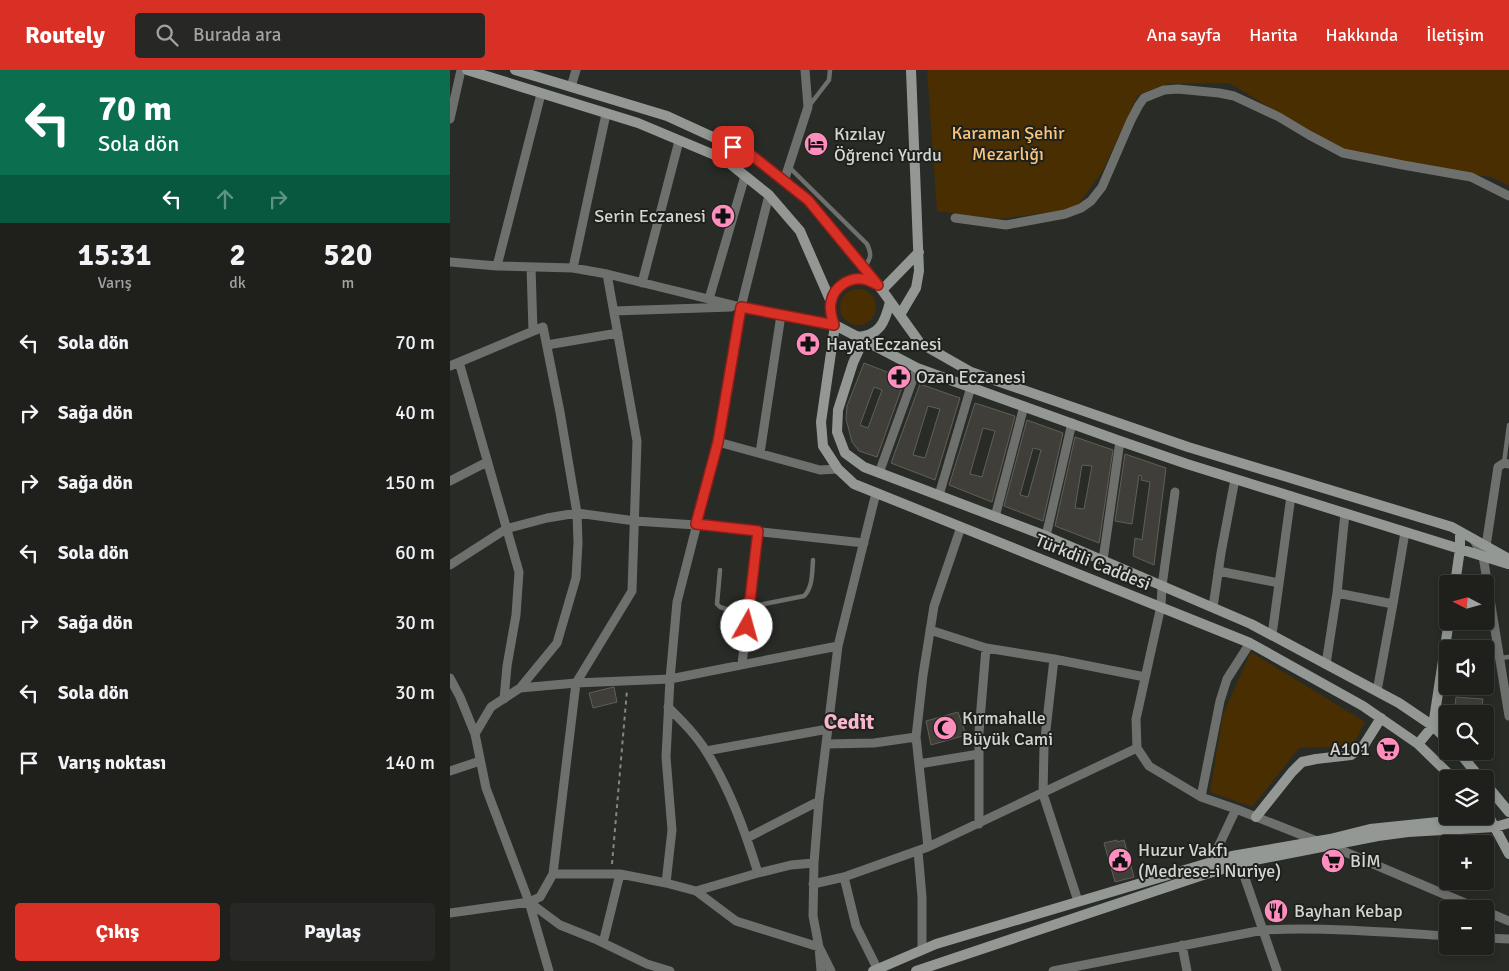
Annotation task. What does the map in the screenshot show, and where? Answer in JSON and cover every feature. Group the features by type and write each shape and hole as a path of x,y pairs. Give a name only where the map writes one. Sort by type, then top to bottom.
{"main road":[{"path":"467,70 638,123 724,159 769,195 800,231 831,302"},
{"path":"515,70 667,116 750,154 808,200 880,287 920,343 970,372 1188,447 1452,527 1474,540 1484,551 1509,564"},
{"path":"900,315 916,288 919,252 910,70"},
{"path":"880,287 919,252"},
{"path":"880,287 866,280 857,279 848,281 840,286 831,302 830,310 834,325 917,368 1120,440 1235,479 1460,549 1484,551 1509,560"},
{"path":"860,339 878,330 884,323 890,302"},
{"name":"Türkdili Caddesi","path":"834,325 821,422 823,446 838,469 854,484 1250,643 1363,706 1418,744 1445,770"},
{"name":"Türkdili Caddesi","path":"860,339 838,410 837,432 845,453 864,467 1046,536 1251,624 1399,702 1439,732"},
{"path":"1456,575 1460,532"},
{"path":"1418,744 1433,726 1448,630"},
{"path":"1256,817 1302,762 1352,755 1364,745 1380,718"},
{"path":"1465,760 1474,770"},
{"path":"1494,793 1507,807"},
{"path":"1494,809 1507,807"},
{"path":"875,970 936,944 1232,856 1317,841 1370,829 1439,822"},
{"path":"916,971 1240,864 1378,836 1495,827 1509,823"},
{"path":"1495,827 1509,854"}],"street":[{"path":"450,119 461,70"},
{"path":"571,87 576,70"},
{"path":"784,181 808,107 805,70"},
{"path":"955,218 1006,225 1065,214 1080,208 1091,201 1102,187 1131,120 1144,98 1164,90 1178,89 1234,96 1343,153 1472,177 1509,196"},
{"path":"497,266 541,94"},
{"path":"573,268 606,114"},
{"path":"642,283 679,140"},
{"path":"709,299 745,176"},
{"path":"666,882 672,830 666,757 668,707 677,602 718,442 741,307 769,195"},
{"path":"450,262 497,266 573,268 607,274 741,307 834,325"},
{"path":"531,267 533,331"},
{"path":"450,913 529,902 540,897 553,874 576,683 632,591 637,441 607,274"},
{"path":"614,311 741,307"},
{"path":"760,453 781,315"},
{"path":"450,366 543,327 577,513 576,578 556,643 520,688 491,707 474,734"},
{"path":"547,345 618,334"},
{"path":"460,362 519,572 516,615 507,666 504,699"},
{"path":"880,473 917,368"},
{"path":"939,495 971,387"},
{"path":"995,517 1024,406"},
{"path":"1046,536 1072,423"},
{"path":"1103,560 1120,440"},
{"path":"718,442 820,470 838,469"},
{"path":"450,482 487,462"},
{"path":"1506,463 1498,467 1484,551 1504,658 1509,716"},
{"path":"1213,608 1235,479"},
{"path":"1175,492 1160,606 1136,720 1137,748 1149,766 1201,797 1317,841"},
{"path":"821,971 813,916 814,862 819,801 838,646 876,493"},
{"path":"1272,635 1291,496"},
{"path":"450,565 506,529 547,518 577,513 635,521 696,524 864,543"},
{"path":"1326,664 1337,593 1345,513"},
{"path":"928,847 916,737 934,606 961,527"},
{"path":"742,664 758,531"},
{"path":"1376,691 1405,532"},
{"path":"1218,570 1279,583"},
{"path":"1337,593 1393,604"},
{"path":"930,630 986,648 1145,676"},
{"path":"1201,797 1222,694 1227,679 1250,643"},
{"path":"520,688 576,683 670,679 838,646"},
{"path":"979,824 979,732 986,648"},
{"path":"1054,659 1044,747 1043,794 1078,901"},
{"path":"450,678 460,697 474,734 486,788 529,902 549,971"},
{"path":"668,707 706,750 722,780 747,838 758,873"},
{"path":"706,750 828,729"},
{"path":"826,744 874,743 916,737"},
{"path":"813,884 844,877 928,847 1137,748"},
{"path":"919,764 979,754"},
{"path":"450,771 480,760"},
{"path":"747,838 819,801"},
{"path":"1211,862 1236,809"},
{"path":"1331,846 1458,900"},
{"path":"918,851 922,897 922,950"},
{"path":"696,891 758,873 814,862"},
{"path":"1240,864 1277,971"},
{"path":"553,874 616,874 666,882 696,891 736,921 819,947 831,971"},
{"path":"602,943 616,874"},
{"path":"844,877 856,926 875,970"},
{"path":"529,902 560,925 656,969 670,971"},
{"path":"1494,915 1509,922"},
{"path":"1053,971 1102,966 1182,945 1263,930 1371,931 1439,935"},
{"path":"1494,938 1509,939"},
{"path":"1182,945 1187,971"}],"lane":[{"path":"808,107 829,80 830,70"},
{"path":"788,166 866,244 870,251 870,258 864,268"},
{"path":"1506,463 1509,425"},
{"path":"720,570 717,604 726,609 749,607 804,596 811,585 813,560"}],"path":[{"path":"616,874 628,681"}],"green space":[{"name":"Karaman Şehir Mezarlığı","path":"927,70 1509,70 1509,186 1492,177 1434,170 1341,150 1229,83 1167,84 1138,95 1102,172 1075,209 998,219 937,211"},
{"path":"858,289 870,295 876,307 870,319 858,325 846,319 840,307 846,295"},
{"path":"1251,652 1365,722 1352,746 1299,748 1252,807 1210,792 1223,714"}],"building":[{"path":"864,363 905,379 877,457 859,451 852,442 846,419 847,406","holes":["874,387 882,390 868,428 860,425"]},
{"path":"920,384 960,398 935,480 891,463","holes":["928,406 940,409 925,458 913,455"]},
{"path":"975,403 1015,416 992,502 949,485","holes":["983,428 995,431 982,477 970,474"]},
{"path":"1027,420 1063,433 1043,521 1004,506","holes":["1033,448 1041,450 1028,497 1020,495"]},
{"path":"1075,437 1113,450 1099,543 1055,526","holes":["1082,465 1092,466 1084,509 1075,508"]},
{"path":"1125,454 1166,468 1154,565 1133,556 1135,538 1142,540 1150,482 1141,480 1142,476 1139,475 1132,524 1115,521"},
{"path":"614,687 617,702 593,708 589,693"},
{"path":"1456,697 1483,699 1482,705 1455,705"},
{"name":"Kırmahalle Büyük Cami","path":"958,712 966,735 931,745 926,721"},
{"path":"1117,840 1117,842 1124,840 1134,877 1115,882 1104,843"}],"place":[{"name":"Kızılay Öğrenci Yurdu","path":"816,144"},
{"name":"Serin Eczanesi","path":"723,216"},
{"name":"Hayat Eczanesi","path":"808,344"},
{"name":"Ozan Eczanesi","path":"899,377"},
{"name":"Kırmahalle Büyük Cami","path":"945,728"},
{"name":"A101","path":"1388,749"},
{"name":"Huzur Vakfı (Medrese-i Nuriye)","path":"1120,860"},
{"name":"BİM","path":"1333,861"},
{"name":"Bayhan Kebap","path":"1276,911"}],"district":[{"name":"Cedit","path":"849,721"}],"route":[{"path":"733,147 750,154 808,200 878,285 866,280 857,279 848,281 840,286 831,302 830,310 834,325 741,307 718,442 696,524 758,531 747,626"}]}
